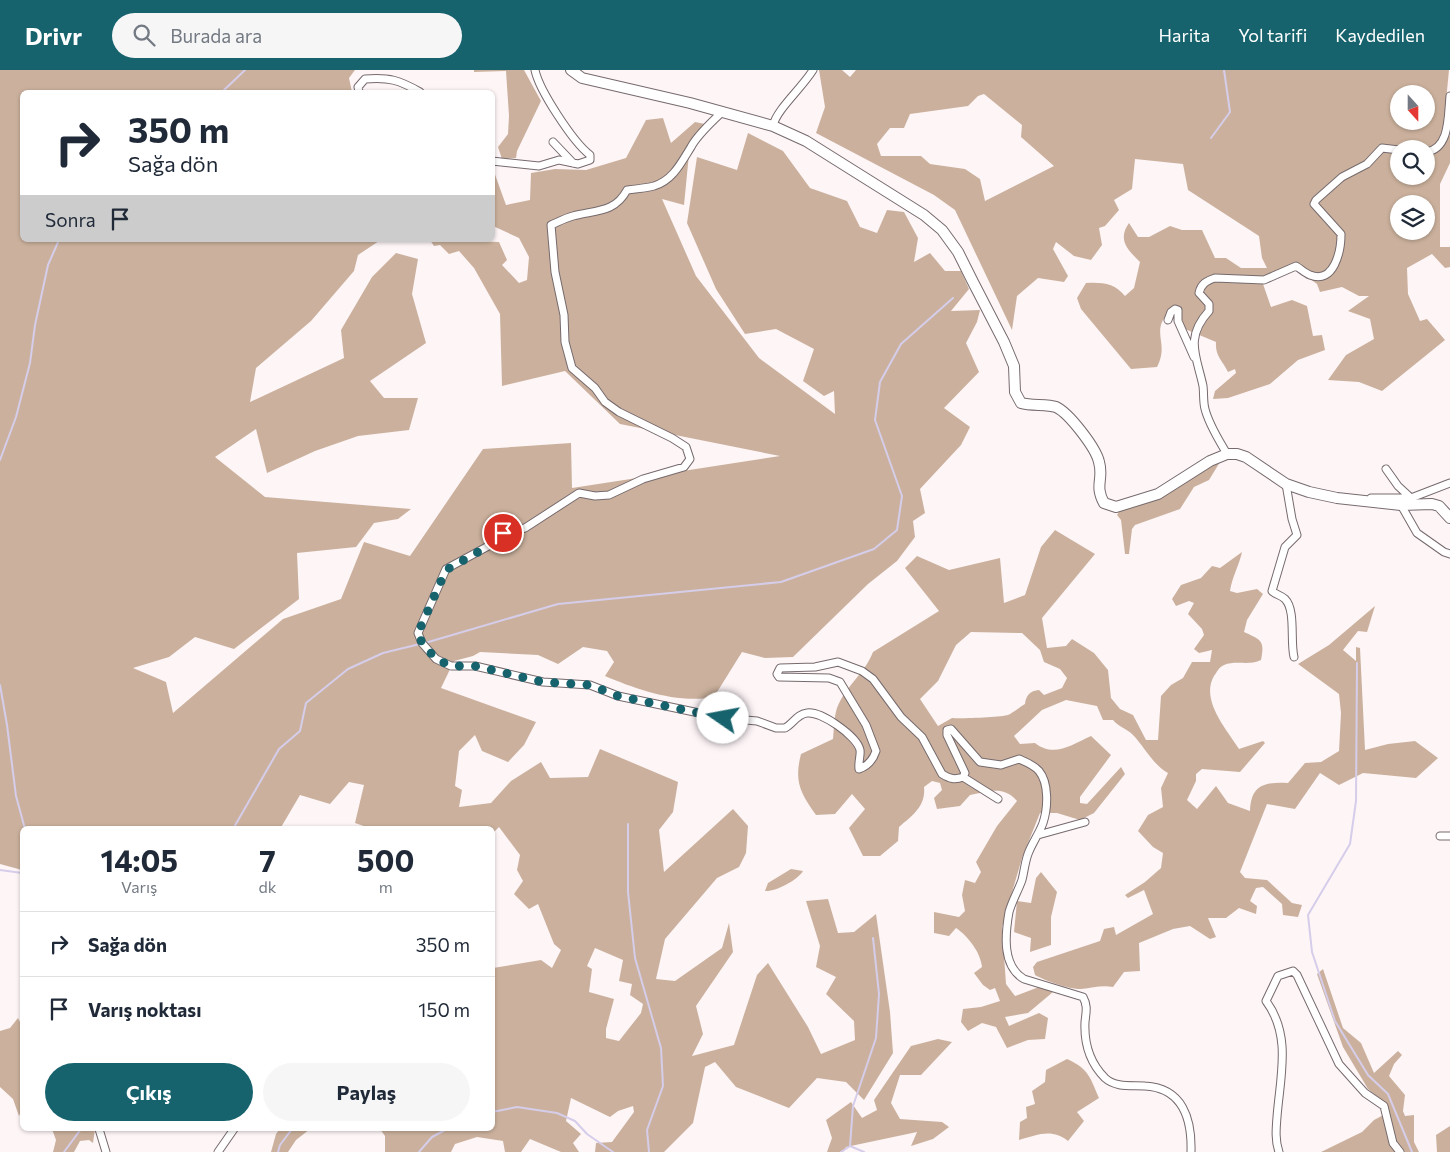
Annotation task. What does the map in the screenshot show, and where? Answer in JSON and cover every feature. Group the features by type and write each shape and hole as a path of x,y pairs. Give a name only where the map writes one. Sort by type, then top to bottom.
{"main road":[{"path":"571,70 582,78 772,126 806,141 924,215 942,230 958,252 1004,342 1014,366 1015,392 1021,402 1033,406 1056,407 1077,426 1099,460 1101,474 1098,492 1104,503 1116,508 1158,494 1210,461 1227,454 1246,457 1286,484 1336,498 1401,505 1432,504 1444,510 1450,518"}],"street":[{"path":"495,162 540,166 559,160 586,163 590,160 590,155 580,147 538,84 535,70"},
{"path":"772,126 775,117 797,94 813,70"},
{"path":"359,90 358,87 365,80 382,78 396,79 416,90"},
{"path":"1435,149 1440,147 1449,129 1450,96"},
{"path":"722,112 701,134 691,147 684,161 668,178 654,186 627,190 614,207 595,213 572,216 550,225 555,272 564,316 565,342 572,368 595,388 605,402 619,412 686,447 690,459 684,467 644,479 609,495 595,496 579,492 525,528 503,533 494,543 446,570 418,633 422,643 436,659 451,666 475,666 543,682 590,685 618,696 723,718 757,721 776,728 785,728 796,718 807,712 818,714 846,732 854,740 860,750 859,769 865,767 873,760 876,751 866,725 840,682 828,678 779,677 777,674 780,668 815,667 838,662 846,663 873,679 901,717 922,737 942,774 956,780 963,777"},
{"path":"553,142 573,163"},
{"path":"1194,357 1196,331 1200,320 1209,311 1209,304 1199,293 1206,280 1215,278 1264,280 1296,266 1309,275 1320,277 1326,275 1338,262 1341,234 1314,204 1316,200 1342,177 1367,164 1382,148 1390,149"},
{"path":"1168,320 1171,312 1175,309 1178,310 1178,321 1194,357 1203,386 1205,409 1227,454"},
{"path":"1386,468 1398,486 1412,498"},
{"path":"1366,500 1385,497 1412,498 1450,483"},
{"path":"1286,484 1297,535 1285,547 1272,591 1284,598 1289,605 1292,615 1291,644 1294,657"},
{"path":"1428,493 1450,490"},
{"path":"1401,505 1416,533 1450,554"},
{"path":"963,777 965,773 961,762 947,735 947,730 951,728 980,762 1001,765 1019,759 1032,764 1040,772 1046,794 1043,823 1028,853 1021,882 1009,912 1006,947 1009,962 1015,974 1024,979 1082,997 1087,1004 1085,1038 1096,1067 1107,1079 1116,1084 1128,1087 1145,1086 1170,1092 1182,1104 1189,1125 1191,1152"},
{"path":"963,777 998,799"},
{"path":"1038,835 1085,822"},
{"path":"1440,836 1450,836"},
{"path":"1279,1152 1276,1130 1283,1066 1283,1041 1276,1014 1266,1001 1278,976 1293,971 1297,975 1338,1064 1366,1093 1384,1106 1392,1143 1400,1152"},
{"path":"100,1131 106,1152"},
{"path":"218,1152 233,1131"}],"shaded area":[{"path":"0,70 355,70 349,78 352,90 20,90 20,242 378,242 358,255 354,271 311,321 256,368 250,402 344,358 341,330 372,277 396,253 418,259 412,294 426,343 370,381 384,398 418,398 409,430 358,436 315,451 267,473 256,429 215,457 265,497 411,509 398,519 374,523 356,547 297,553 299,599 234,649 195,637 169,657 133,668 166,682 173,713 283,619 341,599 364,542 410,556 483,449 571,443 572,488 780,456 620,424 565,371 502,386 500,314 474,268 459,251 449,254 440,245 434,246 431,242 499,242 507,260 502,265 519,283 527,280 529,257 519,238 495,227 495,175 506,205 530,200 531,173 555,169 586,170 626,158 646,120 663,118 671,143 695,122 705,124 689,154 684,205 662,199 696,276 759,358 835,414 834,391 824,396 803,381 814,349 776,329 745,334 716,289 687,223 697,157 737,170 748,133 783,151 810,188 847,201 860,227 877,233 887,210 904,212 918,238 914,262 930,253 945,271 961,271 969,289 951,311 980,310 977,322 966,343 979,372 944,408 970,427 961,445 920,489 925,513 913,521 915,537 897,561 868,584 793,657 765,658 742,652 714,697 700,699 672,697 644,691 605,676 614,662 607,651 583,647 558,664 538,655 480,652 454,661 441,688 536,722 524,745 508,762 482,751 475,735 459,751 455,786 462,790 459,807 491,803 511,781 541,762 550,778 588,777 600,749 678,782 673,812 659,830 664,872 733,809 748,826 746,853 739,867 717,878 665,939 656,979 675,981 722,948 729,923 733,952 696,1006 703,1034 692,1056 734,1045 757,975 768,963 808,1027 821,1054 855,1040 854,1021 826,994 836,977 816,967 820,946 806,901 828,899 838,933 854,932 876,914 890,1012 893,1053 864,1100 846,1082 817,1078 789,1108 736,1087 715,1062 705,1067 693,1123 664,1152 595,1152 596,1143 612,1142 634,1112 633,1106 618,1111 610,1117 571,1098 566,1121 581,1134 573,1143 579,1152 561,1152 530,1139 521,1152 505,1152 503,1141 477,1137 455,1144 451,1152 385,1152 385,1136 381,1131 495,1131 495,968 541,960 552,968 561,950 554,944 538,904 529,909 514,894 523,881 517,870 520,855 499,827 495,831 495,826 364,826 355,823 364,785 349,782 330,804 300,795 282,826 20,826 20,869 0,864","holes":["595,948 623,960 619,981 632,984 630,995 643,1004 641,1013 619,1041 606,1038 606,1029 614,999 589,992 592,969 587,966"]},
{"path":"474,70 524,70 541,101 517,151 516,158 502,159 498,147 508,134 509,116 506,71 474,72"},
{"path":"819,70 842,70 850,77 856,70 1449,70 1444,122 1450,137 1450,163 1440,184 1440,247 1450,247 1450,267 1445,268 1432,254 1407,268 1408,294 1420,321 1427,319 1445,340 1382,391 1359,382 1328,380 1346,355 1374,339 1370,319 1348,311 1369,296 1359,296 1342,287 1320,292 1317,284 1290,264 1263,284 1271,307 1292,300 1307,306 1313,336 1322,335 1325,350 1298,360 1270,384 1228,398 1213,399 1215,391 1236,373 1235,369 1228,372 1218,354 1216,342 1185,329 1175,306 1162,322 1160,329 1162,350 1157,367 1131,369 1081,309 1077,298 1086,283 1107,284 1117,288 1125,296 1134,288 1140,262 1128,249 1124,240 1129,223 1138,237 1149,237 1170,226 1182,230 1202,230 1215,258 1226,258 1241,268 1267,268 1262,258 1259,236 1188,190 1183,164 1135,159 1132,189 1114,200 1119,210 1105,226 1099,228 1102,245 1091,260 1074,256 1056,242 1053,249 1068,276 1064,282 1038,278 1017,296 1012,330 955,210 934,195 816,133 825,107","holes":["984,94 1022,125 1021,137 1054,166 985,201 980,179 965,169 930,164 921,156 881,156 877,144 890,128 904,128 910,114 968,106 978,96"]},
{"path":"1220,462 1209,480 1194,487 1180,509 1135,525 1132,529 1129,554 1125,554 1121,520 1117,515 1120,510 1212,464"},
{"path":"1055,530 1095,554 1042,618 1047,648 1066,646 1072,639 1094,653 1108,670 1111,698 1120,709 1133,715 1146,740 1158,740 1161,696 1171,685 1183,678 1192,662 1210,662 1212,650 1199,653 1194,649 1204,635 1202,629 1188,614 1194,603 1189,601 1176,606 1172,599 1181,585 1201,578 1212,566 1220,568 1242,552 1230,591 1237,593 1257,589 1263,594 1247,620 1244,632 1258,639 1262,644 1261,660 1252,663 1233,663 1219,668 1211,685 1210,695 1222,724 1239,749 1263,741 1265,743 1240,772 1202,769 1196,774 1196,781 1187,800 1197,809 1216,786 1228,803 1250,811 1253,795 1261,786 1272,783 1288,783 1305,763 1321,762 1339,751 1341,713 1339,694 1298,664 1329,645 1375,606 1367,632 1358,631 1343,650 1356,661 1356,647 1360,648 1365,750 1388,744 1415,741 1438,758 1416,778 1363,773 1339,785 1320,773 1295,809 1267,804 1240,872 1245,878 1267,880 1292,903 1302,905 1298,917 1283,915 1282,904 1263,887 1256,888 1250,901 1257,906 1256,914 1239,908 1226,918 1208,918 1216,937 1210,939 1190,926 1173,929 1139,943 1140,971 1124,972 1113,987 1101,986 1076,989 1045,980 1035,975 1033,967 1037,962 1100,941 1104,929 1114,927 1116,935 1153,914 1144,890 1128,898 1125,895 1145,882 1161,868 1163,853 1153,847 1138,831 1148,815 1163,807 1161,788 1168,773 1157,765 1130,732 1113,720 1103,720 1097,706 1066,700 1042,710 1014,736 1020,744 1035,743 1049,750 1056,750 1091,736 1111,755 1080,797 1080,803 1087,804 1121,767 1125,774 1094,813 1080,820 1057,813 1040,813 1022,858 1002,927 1006,984 1015,996 1039,987 1053,992 1028,1013 1005,1017 1009,1026 1039,1013 1048,1018 1045,1039 1028,1040 1007,1048 996,1027 982,1023 968,1031 961,1022 963,1009 981,1007 1000,1001 995,988 990,990 983,985 974,973 982,967 981,962 973,945 965,936 956,928 949,936 934,933 934,912 959,917 965,911 962,895 965,880 975,883 981,872 976,862 997,826 1017,801 1012,796 1001,791 990,791 970,795 960,806 937,809 934,798 942,790 940,783 932,781 924,787 921,805 899,827 898,841 880,856 863,856 849,828 865,809 852,794 835,814 816,815 802,793 798,772 801,754 833,739 837,708 873,652 939,611 905,568 917,556 949,570 1000,558 1004,603 1025,595 1041,547","holes":["971,632 1022,633 1040,650 1044,662 1060,669 1067,678 1062,688 1044,695 1039,690 1033,691 1027,696 1025,704 1008,715 952,718 938,726 920,699 938,681 956,645"]},
{"path":"791,869 803,871 786,885 774,890 765,891 768,883"},
{"path":"1041,872 1057,892 1051,917 1051,945 1030,952 1031,938 1014,932 1017,901 1031,903 1036,878"},
{"path":"1323,969 1343,1028 1361,1043 1374,1073 1398,1051 1402,1055 1394,1064 1389,1076 1405,1095 1403,1111 1405,1116 1414,1115 1414,1142 1419,1152 1321,1152 1362,1132 1374,1120 1389,1112 1383,1102 1368,1089 1343,1047 1317,974"},
{"path":"18,1018 20,1022 19,1116 13,1099 0,1087 0,1031 10,1028"},
{"path":"938,1039 952,1042 921,1075 900,1075 891,1103 900,1119 942,1122 949,1127 933,1139 911,1146 917,1132 846,1147 843,1152 827,1152 832,1138 826,1120 851,1102 862,1118 877,1110 874,1100 911,1046"},
{"path":"1067,1059 1080,1066 1088,1074 1099,1098 1077,1112 1084,1121 1068,1141 1062,1137 1050,1134 1019,1140 1020,1122 1027,1118 1026,1107 1035,1104 1032,1091 1045,1082 1046,1070"},
{"path":"1450,1126 1450,1152 1437,1152 1436,1135"},
{"path":"53,1131 95,1131 93,1143 89,1140 80,1141 74,1152 53,1152 56,1140"},
{"path":"278,1131 307,1131 296,1140 288,1152 271,1152"}],"waterway":[{"path":"224,90 245,70"},
{"path":"1211,138 1230,112 1224,70"},
{"path":"0,460 16,417 30,363 35,325 48,265 58,242"},
{"path":"425,643 558,604 781,582 874,549 897,530 902,496 875,420 880,382 901,344 953,298"},
{"path":"235,826 279,749 300,731 306,703 348,669 383,653 420,644"},
{"path":"1357,663 1356,801 1350,844 1308,915 1312,952 1335,1021 1368,1075 1388,1094 1412,1152"},
{"path":"0,685 16,796 24,826"},
{"path":"628,824 628,892 635,958 661,1048 663,1086 647,1130 649,1152"},
{"path":"0,870 20,873"},
{"path":"850,1146 853,1106 876,1038 879,994 873,938"},
{"path":"495,1111 517,1107 557,1113 575,1121 587,1134 613,1152"},
{"path":"64,1152 80,1131"},
{"path":"278,1152 280,1145 290,1131"},
{"path":"419,1152 432,1137 443,1131"},
{"path":"841,1152 850,1146 864,1152"}],"route":[{"path":"503,533 494,543 474,552 446,570 418,633 422,643 436,659 451,666 475,666 543,682 590,685 618,696 723,718"}]}
